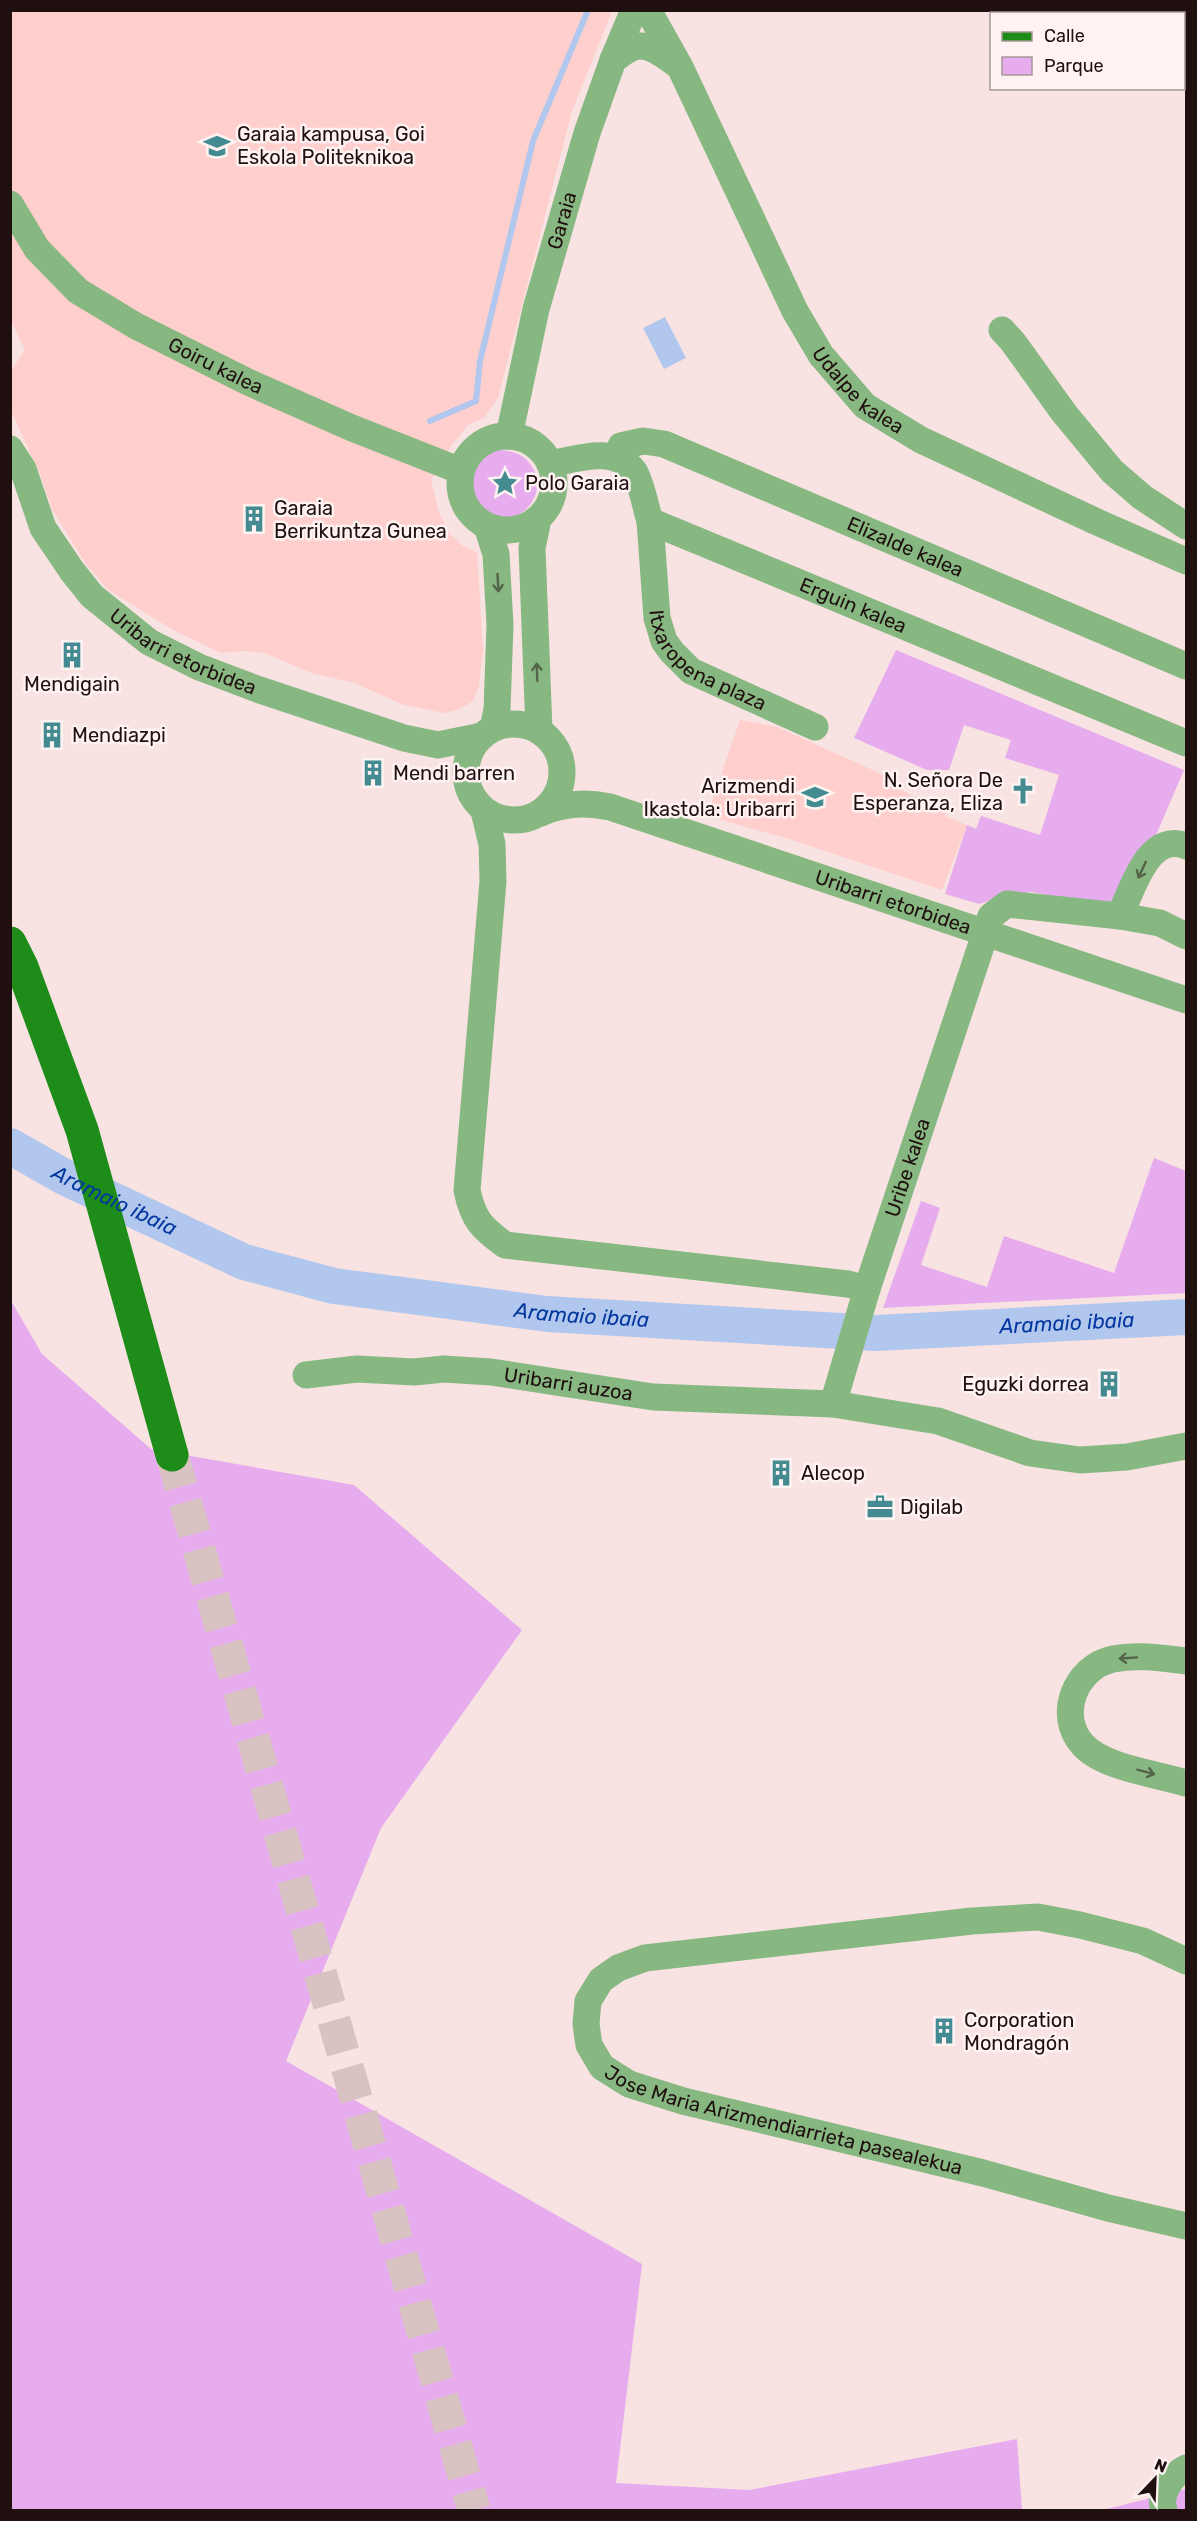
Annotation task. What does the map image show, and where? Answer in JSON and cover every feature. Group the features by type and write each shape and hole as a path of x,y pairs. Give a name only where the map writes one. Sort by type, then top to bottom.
{"main road":[{"path":"10,944 22,967 82,1130 172,1455"}],"street":[{"name":"Garaia","path":"509,436 536,309 587,133 634,10"},
{"name":"Udalpe kalea","path":"648,10 680,67 795,311 821,355 865,406 921,440 1186,561"},
{"path":"613,60 635,47 644,47 657,51 680,67"},
{"name":"Goiru kalea","path":"10,204 37,249 78,291 136,326 248,382 461,471"},
{"path":"1002,330 1064,413 1112,471 1142,497 1186,526"},
{"path":"538,519 513,530 500,530 476,519 462,497 460,484 461,471 468,456 479,445 493,438 509,436 522,438 534,444 543,453 554,476 551,500 538,519 532,548 539,730"},
{"name":"Elizalde kalea","path":"621,446 643,441 664,444 1186,666"},
{"path":"550,465 600,455 618,460 634,472 650,521"},
{"name":"Uribarri etorbidea","path":"15,460 43,528 72,571 92,596 148,642 199,667 257,689 346,721 418,742"},
{"name":"Itxaropena plaza","path":"650,521 657,618 664,641 672,652 691,671 815,727"},
{"name":"Erguin kalea","path":"650,521 1186,743"},
{"path":"487,526 496,554 501,625 497,710 487,732 472,748 466,764 466,780 470,791 484,811 492,844 493,881 467,1190 471,1209 482,1228 505,1245 848,1284 867,1289"},
{"path":"418,742 438,745 508,724 524,725 539,730 556,747 561,758 582,787 599,804"},
{"path":"418,742 466,780"},
{"path":"493,881 501,859 522,831 534,816 553,803 560,789 563,773 561,758"},
{"path":"484,811 497,818 512,821 534,816 559,805 599,804"},
{"name":"Uribarri etorbidea","path":"599,804 1186,1000"},
{"path":"1120,916 1148,856 1160,847 1177,842 1186,846"},
{"name":"Uribe kalea","path":"833,1404 867,1289 991,916 1007,904 1120,916 1160,923 1186,936"},
{"name":"Uribarri auzoa","path":"306,1376 357,1369 414,1372 444,1369 491,1372 653,1397 833,1404 938,1421 1030,1453 1080,1460 1127,1457 1186,1446"},
{"path":"1186,1661 1132,1657 1111,1660 1093,1667 1077,1686 1069,1703 1069,1720 1084,1746 1104,1760 1186,1783"},
{"name":"Jose Maria Arizmendiarrieta pasealekua","path":"1186,1961 1143,1941 1038,1917 972,1921 645,1958 618,1968 601,1980 588,2001 586,2024 589,2045 602,2067 628,2084 683,2101 983,2173 1108,2208 1186,2226"},
{"path":"1164,2511 1161,2504 1168,2484 1179,2471 1186,2468"}],"shaded area":[{"name":"Garaia Berrikuntza Gunea","path":"11,11 612,11 572,111 498,398 484,418 468,425 451,446 431,480 439,512 449,533 463,546 477,552 483,649 479,686 473,701 458,710 443,713 401,704 355,683 311,673 264,653 246,651 221,653 175,631 108,590 86,564 53,511 39,472 11,411 12,369 25,350 11,321"},
{"name":"Arizmendi Ikastola: Uribarri","path":"740,720 777,727 888,777 886,783 947,812 945,816 967,825 942,890 789,839 707,816"}],"green space":[{"path":"496,450 513,452 527,460 535,473 537,483 535,496 527,508 517,515 506,518 484,511 476,502 471,491 471,477 481,456"},
{"path":"896,650 1184,770 1156,835 1118,899 1101,906 1032,892 1010,894 979,904 945,894 967,825 976,829 981,816 1040,835 1059,775 1005,758 1011,740 964,725 949,770 927,770 854,738"},
{"path":"1154,1158 1186,1171 1186,1293 883,1308 921,1201 940,1208 921,1265 987,1287 1004,1236 1114,1273"},
{"path":"10,1299 42,1354 151,1449 354,1485 522,1630 381,1828 286,2061 642,2264 616,2483 749,2490 1017,2439 1022,2510 11,2510"},
{"path":"1186,2489 1186,2510 1103,2510"}],"water":[{"path":"665,317 686,358 664,369 643,328"}],"waterway":[{"path":"430,421 476,401 480,361 533,141 588,10"},
{"name":"Aramaio ibaia","path":"10,1146 66,1178 244,1262 334,1286 547,1314 876,1333 1186,1317"}],"tunnel":[{"path":"172,1455 474,2510"}],"place":[{"name":"Garaia kampusa, Goi Eskola Politeknikoa","path":"217,146"},
{"name":"Polo Garaia","path":"505,483"},
{"name":"Garaia Berrikuntza Gunea","path":"254,519"},
{"name":"Mendigain","path":"72,655"},
{"name":"Mendiazpi","path":"52,735"},
{"name":"Mendi barren","path":"373,773"},
{"name":"N. Señora De Esperanza, Eliza","path":"1023,791"},
{"name":"Arizmendi Ikastola: Uribarri","path":"815,797"},
{"name":"Eguzki dorrea","path":"1109,1384"},
{"name":"Alecop","path":"781,1473"},
{"name":"Digilab","path":"880,1507"},
{"name":"Corporation Mondragón","path":"944,2031"}]}
